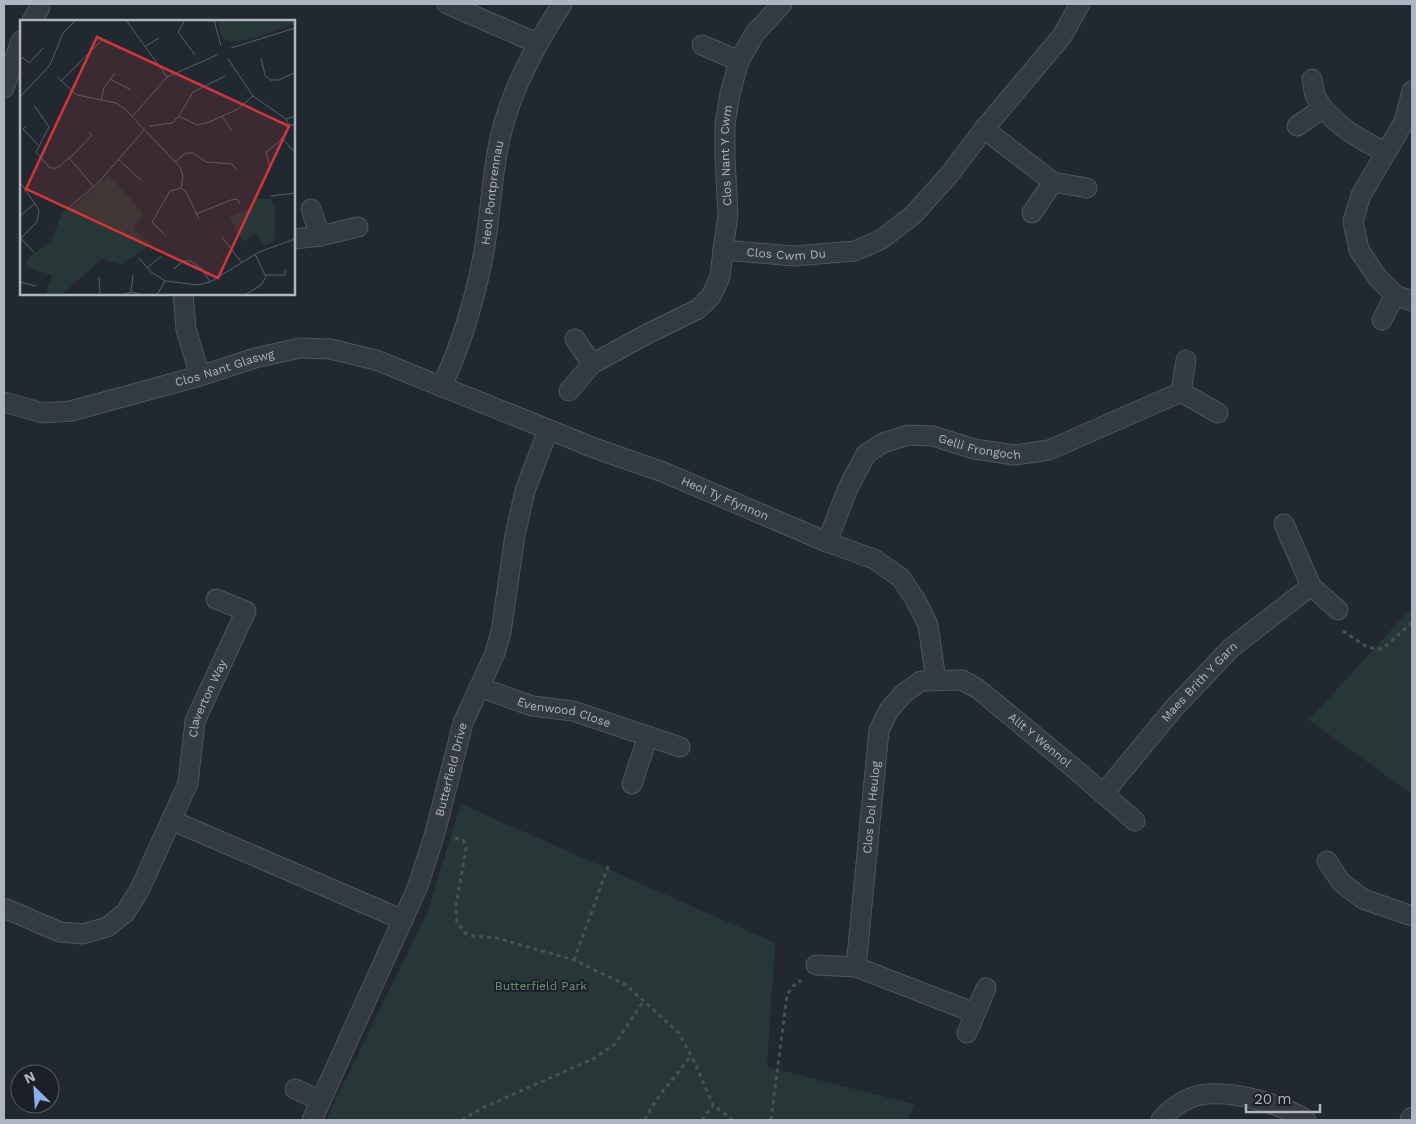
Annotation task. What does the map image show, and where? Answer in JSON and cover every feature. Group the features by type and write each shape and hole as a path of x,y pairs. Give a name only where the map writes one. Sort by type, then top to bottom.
{"street":[{"path":"447,4 537,43"},
{"name":"Heol Pontprennau","path":"441,387 448,374 470,308 483,257 491,184 501,133 517,85 537,43 562,4"},
{"name":"Clos Nant Y Cwm","path":"723,250 728,216 725,124 730,94 739,61 755,33 782,4"},
{"name":"Clos Cwm Du","path":"723,250 794,256 855,251 882,239 913,215 949,175 984,129 1062,36 1080,4"},
{"path":"4,88 15,40"},
{"path":"702,45 739,61"},
{"path":"1312,80 1315,96 1334,122 1361,140 1386,152"},
{"path":"1412,92 1404,122 1360,195 1353,222 1359,250 1378,278 1395,294 1412,301"},
{"path":"1296,126 1323,108"},
{"path":"984,129 1053,182 1087,188"},
{"path":"1032,213 1053,182"},
{"path":"311,209 320,236"},
{"path":"295,240 358,227"},
{"path":"569,391 592,364 698,309 711,296 720,277 723,250"},
{"path":"1382,320 1395,294"},
{"path":"183,295 186,330 200,376"},
{"path":"575,339 592,364"},
{"name":"Clos Nant Glaswg","path":"4,402 43,413 71,411 200,376 255,358 300,348 330,349 376,360 441,387"},
{"path":"1186,360 1181,392 1218,413"},
{"name":"Heol Ty Ffynnon","path":"441,387 548,430 663,472 827,542 874,559 901,578 916,598 928,625 936,680"},
{"name":"Gelli Frongoch","path":"827,542 848,488 866,454 883,443 908,435 933,436 974,449 1015,456 1048,450 1181,392"},
{"name":"Butterfield Drive","path":"312,1120 418,886 463,723 495,653 501,632 517,526 525,491 548,430"},
{"path":"1284,524 1311,586 1338,610"},
{"name":"Maes Brith Y Garn","path":"1104,794 1174,708 1231,648 1311,586"},
{"name":"Claverton Way","path":"4,908 60,932 83,934 107,927 125,913 140,889 188,783 196,721 246,611 216,599"},
{"name":"Allt Y Wennol","path":"936,680 962,680 978,689 1135,821"},
{"name":"Clos Dol Heulog","path":"856,967 879,730 889,710 904,693 921,681 936,680"},
{"name":"Evenwood Close","path":"479,687 532,706 573,711 680,747"},
{"path":"632,784 648,736"},
{"path":"171,820 403,920"},
{"path":"1327,860 1341,882 1363,899 1412,916"},
{"path":"816,965 856,967 975,1013"},
{"path":"966,1033 986,988"},
{"path":"295,1089 320,1101"},
{"path":"1161,1120 1182,1102 1205,1094 1236,1096 1268,1102 1306,1120"}],"path":[{"path":"1338,610 1334,624 1347,635 1367,647 1382,649 1412,623"},
{"path":"434,833 464,840 466,848 456,906 457,922 466,934 496,938 574,960 626,985 679,1033 713,1105 733,1120"},
{"path":"574,960 609,864"},
{"path":"772,1120 787,996 793,986 816,965"},
{"path":"462,1120 482,1108 593,1059 614,1044 644,1000"},
{"path":"645,1120 660,1094 680,1072 691,1055"},
{"path":"702,1120 713,1105"}],"green space":[{"path":"1412,610 1412,794 1309,720 1406,614"},
{"name":"Butterfield Park","path":"461,804 775,943 767,1067 914,1104 907,1120 326,1120 427,913"}]}
